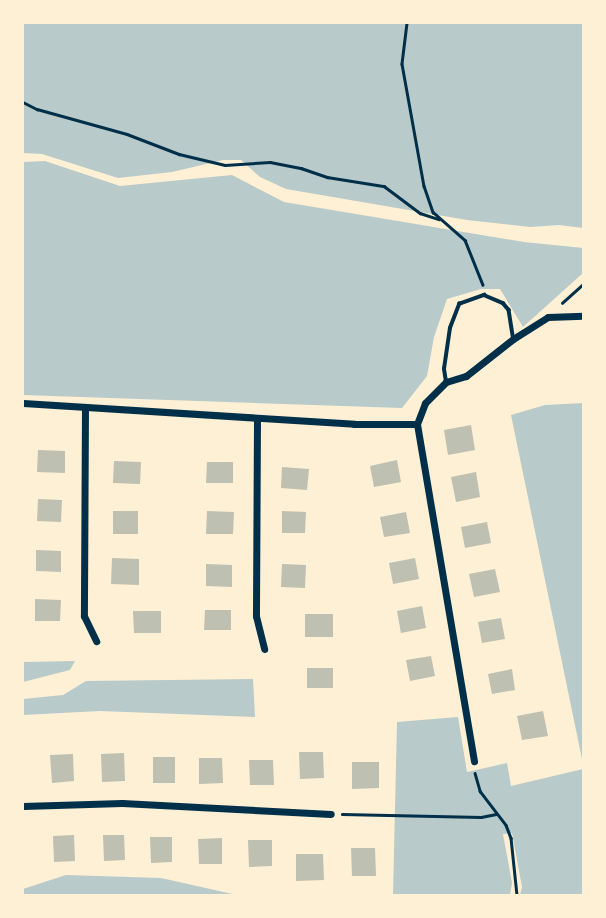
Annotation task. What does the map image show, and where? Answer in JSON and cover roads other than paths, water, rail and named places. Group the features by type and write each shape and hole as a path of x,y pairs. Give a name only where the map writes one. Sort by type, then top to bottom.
{"street":[{"path":"474,761 416,424 425,403 446,382 466,376 513,339 548,317 583,316"},
{"path":"23,403 257,418 416,424"},
{"path":"85,407 84,616 96,641"},
{"path":"257,418 256,616 264,649"},
{"path":"23,806 122,803 331,814"}],"lane":[{"path":"446,382 444,369 453,315 460,304 484,295 503,303 509,310 513,339"}]}
